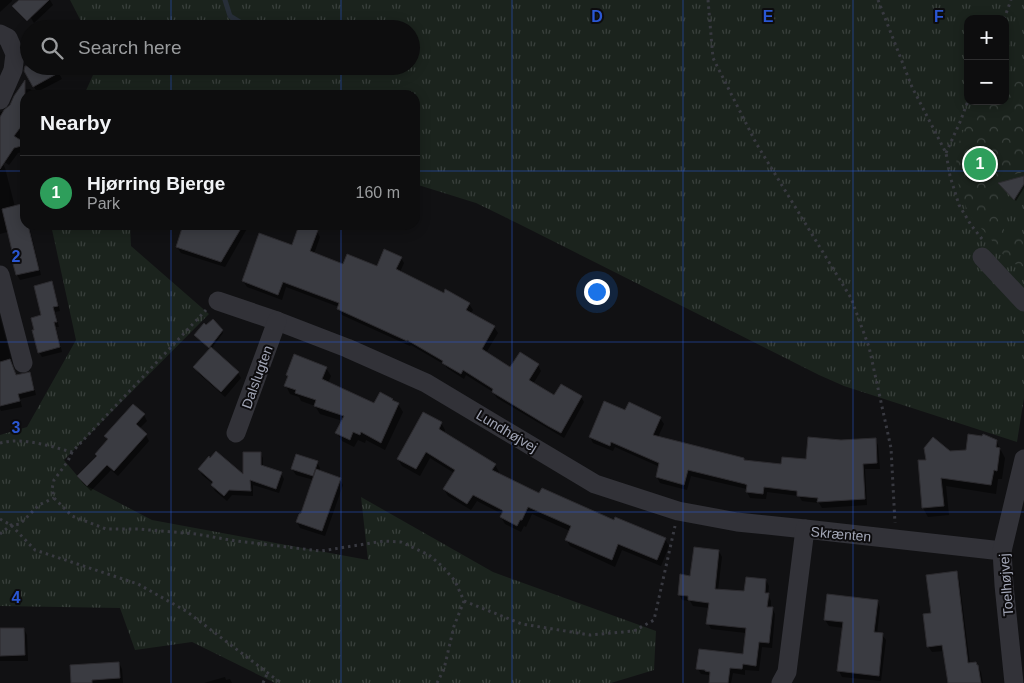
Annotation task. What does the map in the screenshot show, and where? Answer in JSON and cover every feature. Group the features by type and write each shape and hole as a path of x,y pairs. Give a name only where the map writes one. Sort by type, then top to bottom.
{"street":[{"path":"0,34 8,38 15,54 13,70 0,100"},
{"path":"982,256 1024,302"},
{"path":"0,275 4,307 23,363"},
{"name":"Lundhøjvej","path":"218,301 347,348 426,383 594,484 678,511 737,522 805,529"},
{"name":"Dalslugten","path":"236,433 277,321"},
{"name":"Toelhøjvej","path":"1014,683 1018,660 1004,585 1002,551 1024,459"},
{"name":"Skrænten","path":"781,683 788,672 805,529 1002,551"}],"path":[{"path":"708,0 713,58 756,143 851,298 869,347 890,448 896,526 894,538"},
{"path":"878,0 912,87 946,153 950,176 959,205 970,225 984,242 982,256"},
{"path":"1005,15 1010,0"},
{"path":"946,153 966,105"},
{"path":"218,301 204,312 72,452 68,461 54,480 52,489 54,498 72,516 106,529 138,529 196,534 321,551 384,541 401,542 429,555 455,581 464,602 454,626 444,669 436,683"},
{"path":"0,442 21,441 72,452"},
{"path":"0,534 11,525 20,524 39,505 54,498"},
{"path":"464,602 522,624 590,635 634,631 654,620 678,511"},
{"path":"0,519 11,525 35,550 138,584 186,611 281,683"},
{"path":"263,683 267,674"}],"green space":[{"path":"70,0 1024,0 1024,398 1017,442 844,386 476,203 420,186 420,90 86,90 93,75 420,75 420,20 80,20"},
{"path":"1024,63 1024,172 1004,177 999,184 1004,230 1011,236 1024,239 1024,267 1009,262 969,214 957,178 956,151 967,121 983,105 1009,105 1009,78"},
{"path":"52,230 130,230 131,246 209,314 64,460 85,485 152,520 368,560 361,497 493,572 656,631 654,670 611,683 275,683 192,642 135,650 120,608 0,606 0,435 27,427 76,340"}],"building":[{"path":"19,0 49,0 28,20 12,6"},
{"path":"26,75 55,75 33,87"},
{"path":"25,80 25,90 20,90 20,128 14,136 20,140 20,146 14,148 0,169 0,117 10,105"},
{"path":"1024,176 1024,184 1014,200 998,183"},
{"path":"20,204 20,230 29,230 39,270 16,275 2,209"},
{"path":"181,230 240,230 221,262 176,247"},
{"path":"297,230 318,230 310,251 343,264 347,254 377,266 384,249 402,257 396,269 444,293 445,289 470,303 466,310 495,326 482,349 510,367 520,352 539,364 529,380 554,395 561,384 582,396 561,433 492,392 493,389 463,370 461,374 407,340 337,309 339,303 283,282 278,295 242,281 259,233 292,245"},
{"path":"52,281 58,306 53,307 57,322 54,322 60,347 38,353 31,318 41,315 34,286"},
{"path":"213,319 223,330 209,348 194,335 204,323 206,325"},
{"path":"211,347 239,372 221,392 193,367"},
{"path":"294,354 327,367 322,379 374,403 380,392 399,403 381,443 361,432 360,435 353,432 350,440 335,433 344,416 314,406 316,400 295,393 296,390 284,386"},
{"path":"10,359 16,375 30,372 34,390 18,394 20,401 0,406 0,362"},
{"path":"604,401 625,410 629,402 661,417 653,435 744,458 744,460 781,464 782,457 806,459 808,437 841,440 876,438 877,463 863,464 865,499 817,502 818,498 797,496 797,491 764,487 763,494 746,492 747,485 745,484 688,470 684,485 656,477 659,463 611,442 610,446 589,437"},
{"path":"133,404 145,414 136,424 147,434 114,471 107,465 87,486 77,476 97,456 95,454 108,439 104,436"},
{"path":"423,412 442,422 439,429 496,464 492,470 539,493 542,488 614,520 615,517 666,538 657,560 618,544 612,560 565,540 571,526 528,507 517,526 500,517 502,510 473,495 467,504 443,489 455,470 426,452 416,469 397,459"},
{"path":"968,434 982,436 983,434 997,440 996,447 1000,448 997,471 994,470 991,485 941,478 944,506 922,508 918,460 926,460 924,448 933,437 950,451 966,450"},
{"path":"216,451 243,474 243,452 261,452 261,465 282,472 276,489 250,480 251,491 229,490 224,496 211,485 213,482 198,469"},
{"path":"296,454 318,461 313,476 291,469"},
{"path":"316,469 341,478 322,531 296,522 301,513"},
{"path":"694,547 719,550 715,589 744,591 746,577 766,579 765,593 769,593 767,607 773,607 769,643 759,642 756,666 743,664 742,669 730,668 728,683 709,683 710,672 696,669 699,649 743,654 746,628 706,624 709,603 688,600 688,596 678,595 680,574 690,576"},
{"path":"957,571 968,663 976,662 978,665 981,683 948,683 942,645 927,647 923,614 931,613 926,575"},
{"path":"827,594 878,600 874,632 883,633 879,676 837,671 843,622 824,620"},
{"path":"0,628 24,628 25,655 0,656"},
{"path":"119,662 120,678 92,680 92,683 71,683 70,665"}],"waterway":[{"path":"225,0 230,16 236,20"}],"place":[{"name":"Hjørring Bjerge","path":"980,164"}]}
